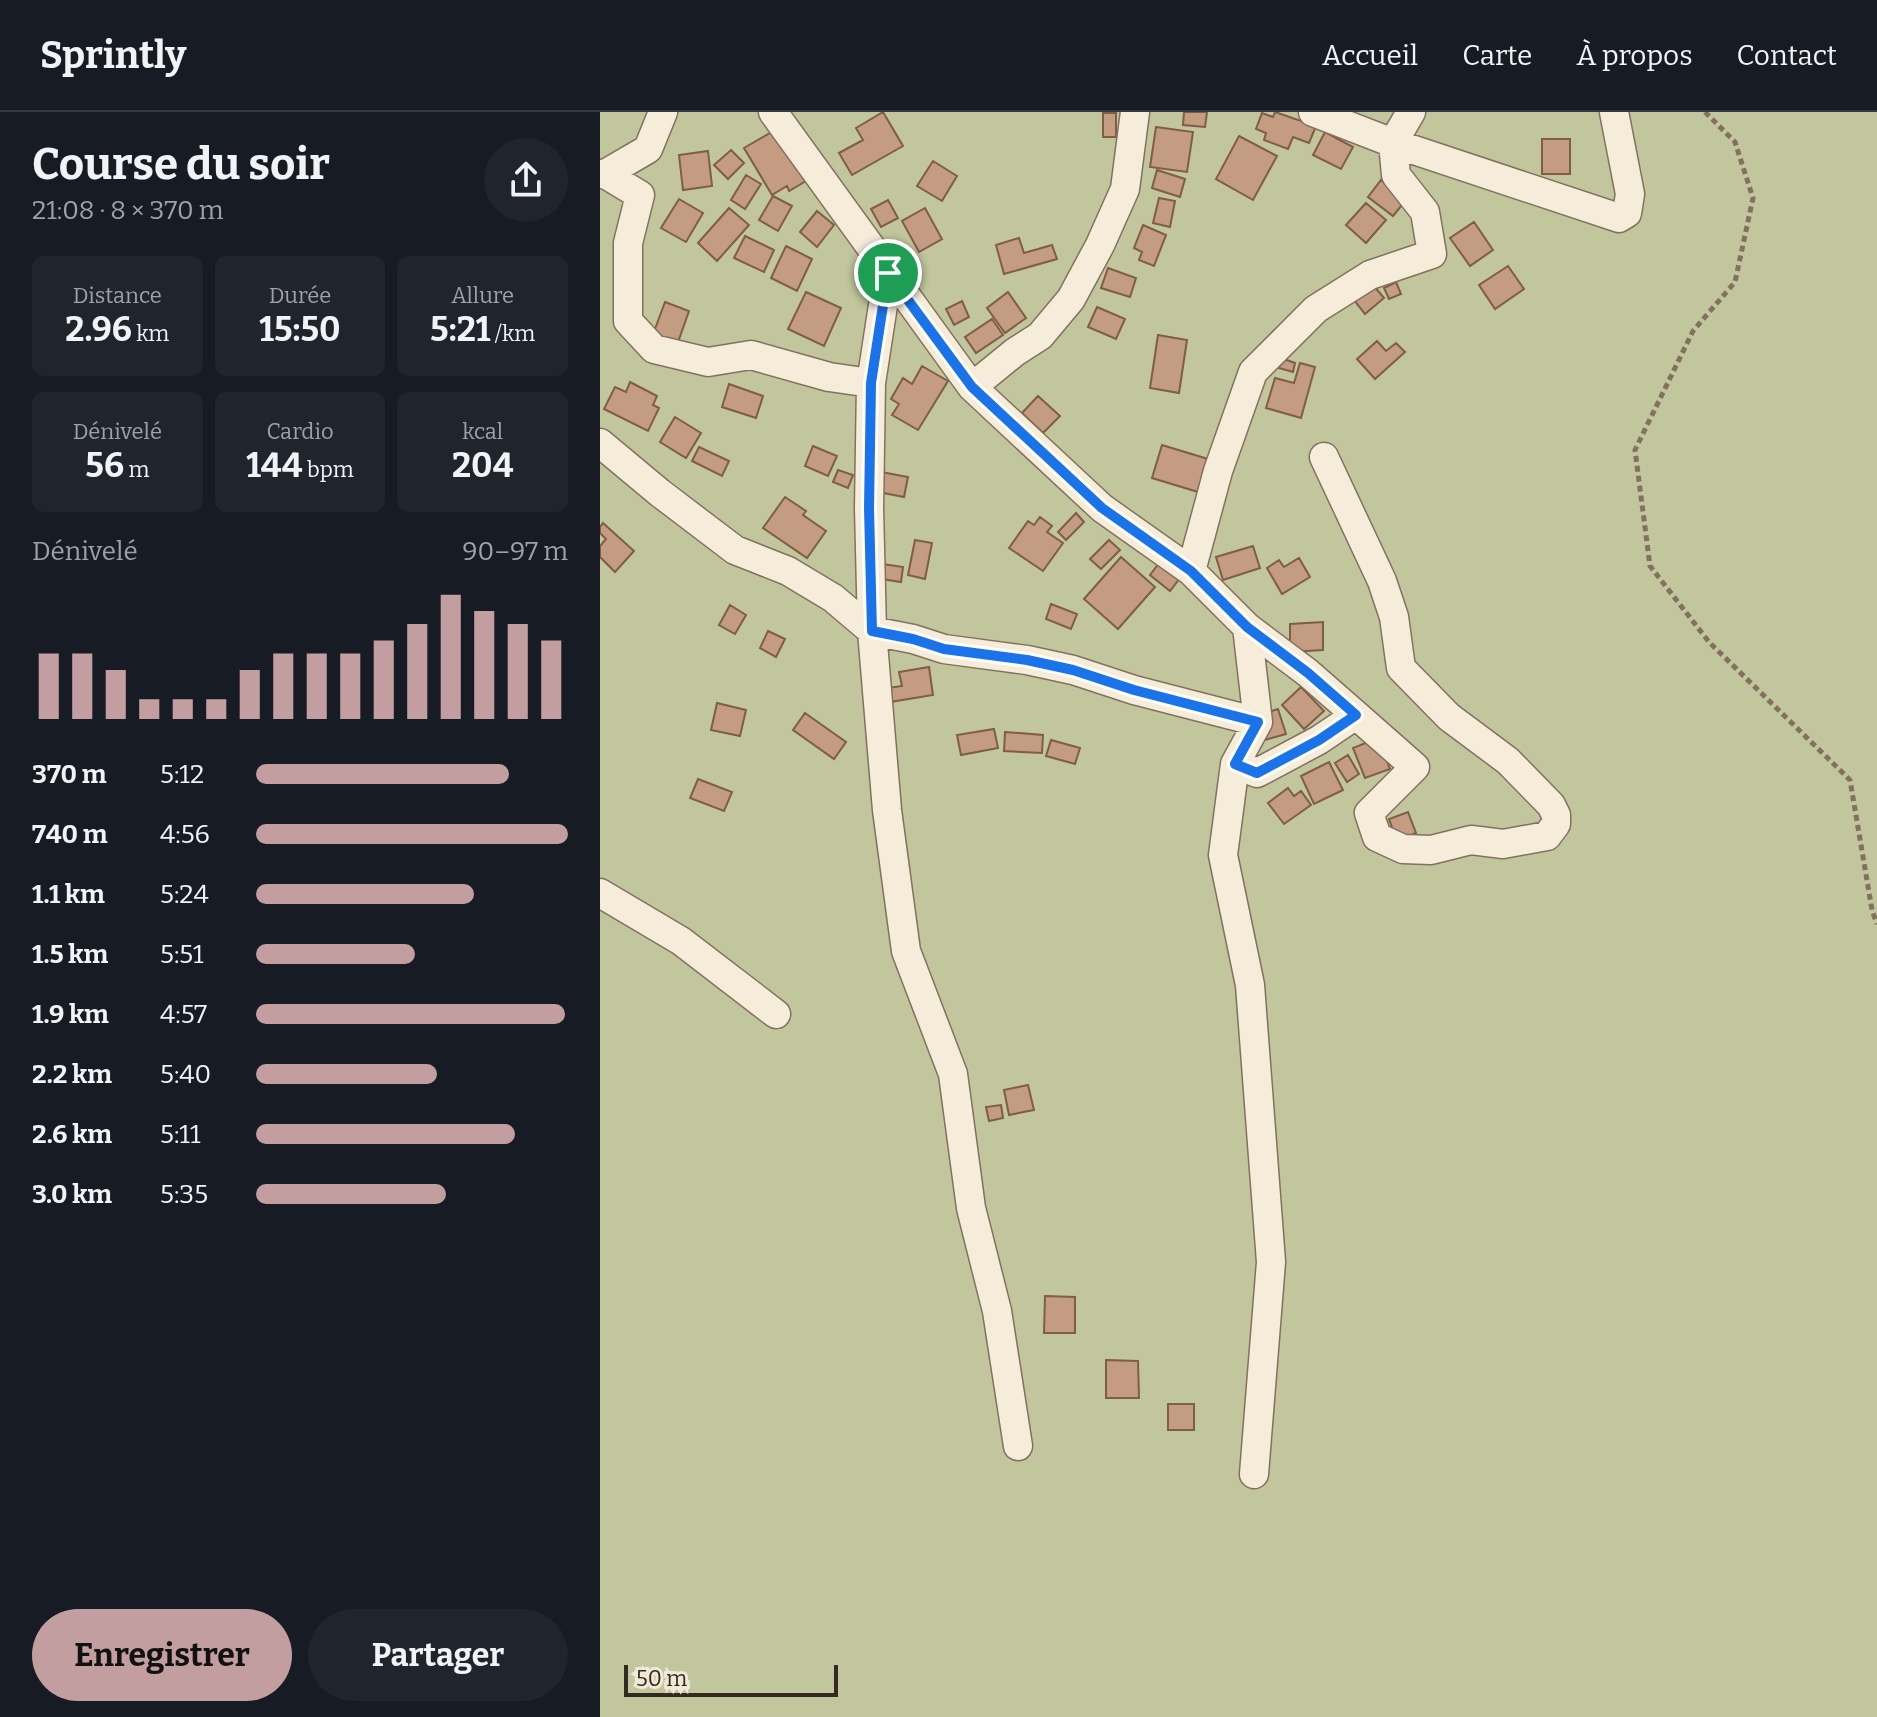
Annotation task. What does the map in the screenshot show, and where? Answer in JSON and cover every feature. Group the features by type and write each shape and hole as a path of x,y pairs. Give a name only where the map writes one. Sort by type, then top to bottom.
{"street":[{"path":"603,174 648,149 663,112"},
{"path":"773,112 972,387 1102,508 1191,571 1247,627 1308,673 1415,767 1369,813 1377,837 1403,849 1431,850 1471,840 1503,844 1547,836 1556,824 1551,805 1508,761 1449,717 1401,668 1394,617 1382,581 1324,457"},
{"path":"972,387 1040,336 1071,299 1125,189 1135,112"},
{"path":"1313,112 1393,143 1619,218 1627,213 1630,194 1614,112"},
{"path":"1191,571 1218,471 1253,372 1316,309 1370,275 1432,254 1425,212 1396,175 1393,143 1411,112"},
{"path":"603,174 640,195 628,243 628,321 654,349 708,362 751,355 829,377 871,383"},
{"path":"888,273 871,383 869,508 872,631 887,810 906,951 953,1074 971,1208 997,1311 1018,1446"},
{"path":"600,443 735,550 788,571 833,598 872,631 944,649 1027,660 1073,670 1134,690 1258,722"},
{"path":"1247,627 1258,722 1235,764 1223,855 1250,985 1271,1262 1254,1474"},
{"path":"1235,764 1257,773 1319,740 1356,715"},
{"path":"600,893 681,941 776,1014"}],"path":[{"path":"1705,112 1735,142 1753,198 1735,282 1693,331 1635,450 1650,566 1709,642 1850,780 1877,924"}],"green space":[{"path":"600,112 1877,112 1877,1717 600,1717"}],"building":[{"path":"883,112 903,146 852,175 839,153 863,140 856,128"},
{"path":"1184,112 1207,112 1205,127 1183,125"},
{"path":"1275,112 1316,126 1309,143 1293,137 1288,149 1264,140 1266,133 1256,129 1262,113 1273,117"},
{"path":"1103,113 1116,113 1116,137 1103,137"},
{"path":"1156,127 1193,132 1187,172 1150,167"},
{"path":"775,130 806,181 789,191 787,186 772,195 744,148"},
{"path":"1325,132 1353,147 1341,169 1313,155"},
{"path":"1239,136 1277,156 1253,200 1216,179"},
{"path":"1542,139 1570,139 1570,174 1542,174"},
{"path":"731,150 744,163 728,179 714,165"},
{"path":"708,151 712,186 683,190 679,155"},
{"path":"933,161 957,176 942,201 917,186"},
{"path":"1157,170 1185,179 1180,197 1152,188"},
{"path":"746,175 761,184 745,209 731,200"},
{"path":"1381,180 1406,200 1393,216 1368,197"},
{"path":"773,196 792,206 778,231 759,220"},
{"path":"1159,198 1175,201 1170,227 1153,223"},
{"path":"679,199 703,213 686,242 661,228"},
{"path":"888,200 898,218 881,227 871,209"},
{"path":"1366,203 1386,220 1366,243 1346,225"},
{"path":"729,208 749,225 717,261 698,243"},
{"path":"925,208 942,239 919,252 902,221"},
{"path":"817,211 834,225 817,247 800,232"},
{"path":"1474,222 1493,250 1470,266 1450,238"},
{"path":"1143,225 1166,235 1154,266 1139,260 1142,252 1134,248"},
{"path":"745,236 774,250 764,272 734,258"},
{"path":"1019,238 1024,253 1052,245 1057,259 1004,274 996,245"},
{"path":"786,246 812,259 797,291 771,278"},
{"path":"1508,266 1524,289 1495,309 1479,285"},
{"path":"1108,268 1136,278 1130,297 1101,288"},
{"path":"1369,280 1384,298 1365,314 1350,295"},
{"path":"1396,282 1401,294 1389,299 1384,288"},
{"path":"806,292 841,308 824,346 788,329"},
{"path":"1008,292 1026,318 1005,333 987,308"},
{"path":"962,301 969,317 954,325 946,309"},
{"path":"665,302 689,311 677,345 652,337"},
{"path":"1097,307 1125,319 1116,339 1088,327"},
{"path":"992,319 1003,335 976,353 965,337"},
{"path":"1158,335 1187,340 1179,393 1150,388"},
{"path":"1377,341 1386,351 1396,343 1405,352 1375,379 1357,359"},
{"path":"1281,358 1295,363 1293,372 1279,368"},
{"path":"1300,363 1315,367 1301,418 1266,408 1275,378 1294,383"},
{"path":"922,366 948,381 918,430 892,415 899,404 891,399 903,378 912,384"},
{"path":"630,382 657,396 653,405 659,408 648,431 604,409 615,387 626,392"},
{"path":"729,384 763,396 756,418 722,407"},
{"path":"1038,396 1060,416 1043,433 1022,413"},
{"path":"675,417 701,433 686,458 660,442"},
{"path":"1162,445 1208,459 1198,492 1152,478"},
{"path":"813,446 837,456 828,476 805,466"},
{"path":"699,447 729,461 722,476 692,461"},
{"path":"838,470 853,475 848,488 833,482"},
{"path":"876,471 908,477 904,497 873,491"},
{"path":"785,497 806,511 803,515 826,531 807,558 763,528"},
{"path":"1076,513 1084,522 1066,540 1058,532"},
{"path":"1040,517 1052,526 1047,532 1063,543 1043,571 1009,548 1028,521 1034,525"},
{"path":"603,523 634,551 615,572 600,557 600,546 606,539 600,533"},
{"path":"915,540 932,543 925,579 908,575"},
{"path":"1109,540 1120,550 1101,569 1090,559"},
{"path":"1253,546 1260,568 1223,580 1216,557"},
{"path":"1121,557 1155,587 1118,629 1084,599"},
{"path":"1163,558 1183,574 1170,591 1150,575"},
{"path":"1299,558 1310,577 1282,594 1267,568 1279,560 1284,567"},
{"path":"883,564 903,567 901,582 881,579"},
{"path":"1051,604 1077,614 1071,629 1046,619"},
{"path":"730,605 746,615 735,634 719,625"},
{"path":"1323,622 1323,650 1290,652 1290,624"},
{"path":"768,631 785,639 776,657 760,648"},
{"path":"929,667 933,695 884,703 881,689 902,686 899,672"},
{"path":"1301,687 1324,711 1304,729 1282,705"},
{"path":"717,703 746,710 740,736 711,730"},
{"path":"1278,709 1286,734 1261,741 1253,717"},
{"path":"805,713 846,742 834,759 793,730"},
{"path":"994,729 998,748 961,755 957,735"},
{"path":"1005,732 1043,735 1042,753 1004,751"},
{"path":"1378,738 1390,769 1365,778 1353,748"},
{"path":"1051,740 1080,748 1075,764 1046,756"},
{"path":"1348,755 1359,774 1347,782 1335,763"},
{"path":"1329,762 1343,790 1314,804 1301,776"},
{"path":"698,779 732,792 724,811 690,798"},
{"path":"1288,788 1294,796 1301,791 1311,805 1284,824 1268,803"},
{"path":"1408,812 1416,833 1397,841 1389,819"},
{"path":"1028,1085 1034,1110 1009,1115 1004,1090"},
{"path":"1001,1105 1003,1118 989,1121 986,1107"},
{"path":"1045,1296 1075,1297 1075,1333 1044,1333"},
{"path":"1106,1360 1138,1361 1139,1398 1106,1398"},
{"path":"1168,1404 1194,1404 1194,1430 1168,1430"}],"route":[{"path":"888,273 972,387 1102,508 1191,571 1247,627 1308,673 1356,715 1319,740 1257,773 1235,764 1258,722 1134,690 1073,670 980,652 944,649 872,631 869,508 871,383 888,273"}]}
